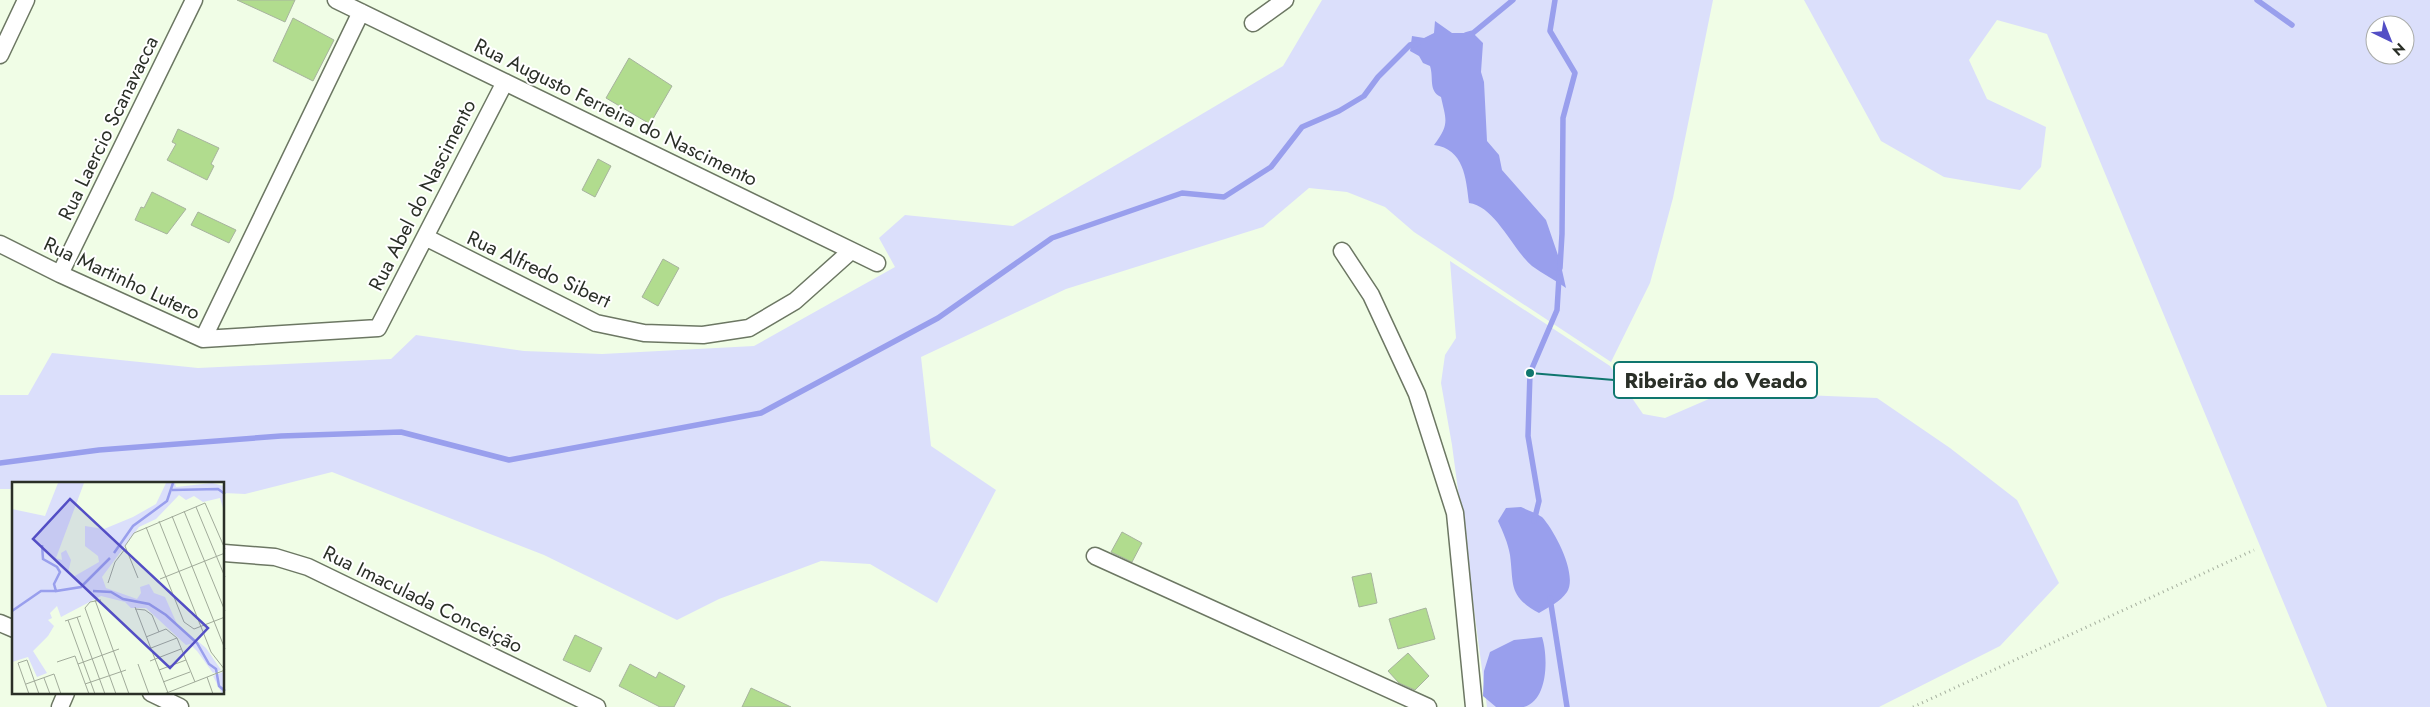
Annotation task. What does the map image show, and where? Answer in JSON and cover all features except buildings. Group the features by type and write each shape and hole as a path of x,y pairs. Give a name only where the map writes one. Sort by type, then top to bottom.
{"street":[{"path":"0,55 26,0"},
{"name":"Rua Laercio Scanavacca","path":"60,274 194,0"},
{"name":"Rua Augusto Ferreira do Nascimento","path":"336,0 877,263"},
{"path":"1253,22 1285,0"},
{"path":"203,339 361,12"},
{"name":"Rua Abel do Nascimento","path":"378,328 505,82"},
{"name":"Rua Alfredo Sibert","path":"425,238 596,323 644,333 703,335 748,328 795,301 851,251"},
{"name":"Rua Martinho Lutero","path":"0,244 60,274 203,339 378,328"},
{"path":"1342,251 1371,295 1414,387 1455,513 1474,707"},
{"name":"Rua Imaculada Conceição","path":"225,553 275,557 308,567 597,707"},
{"path":"1095,556 1428,707"},
{"path":"0,623 12,628"},
{"path":"60,707 66,694"},
{"path":"153,694 180,707"}],"path":[{"path":"1913,707 2254,550"}],"shaded area":[{"path":"1322,0 1713,0 1673,198 1650,283 1611,362 1414,232 1385,207 1347,192 1309,188 1263,227 1066,289 921,357 931,446 996,490 937,603 870,564 821,561 719,599 677,620 544,555 332,472 245,494 225,493 225,482 12,482 12,489 0,489 0,395 28,395 52,353 198,368 391,359 416,335 524,351 602,354 754,346 895,267 879,238 905,215 1013,226 1283,66"},
{"path":"1804,0 2430,0 2430,707 2327,707 2047,34 1997,20 1969,60 1987,99 2046,127 2041,167 2020,190 1944,177 1881,141"},
{"path":"1450,261 1610,366 1643,414 1665,418 1725,392 1877,398 1950,448 2017,500 2059,583 2000,646 1879,707 1487,707 1452,445 1441,383 1445,355 1456,338"}],"water":[{"path":"1435,21 1452,33 1473,33 1483,43 1481,72 1484,82 1487,141 1499,155 1502,170 1546,220 1560,261 1566,288 1532,266 1487,212 1469,203 1462,166 1452,152 1434,145 1445,127 1441,97 1434,91 1430,66 1423,63 1419,56 1410,51 1412,36 1424,38 1434,33"},
{"path":"1521,507 1542,517 1553,532 1564,553 1570,575 1570,584 1564,596 1539,613 1522,601 1514,589 1509,551 1498,521 1506,508"},
{"path":"1542,637 1546,665 1545,676 1538,696 1532,703 1524,707 1496,707 1483,696 1484,671 1490,652 1514,640"}],"waterway":[{"path":"1466,35 1473,33 1513,0"},
{"path":"1555,0 1550,31 1575,73 1563,118 1560,268"},
{"path":"2257,0 2292,25"},
{"path":"0,463 99,450 281,436 401,432 509,460 761,413 938,318 1052,238 1182,193 1224,197 1271,167 1302,127 1339,111 1364,96 1378,77 1410,45 1418,43"},
{"path":"1534,521 1539,501 1528,436 1530,373 1557,310 1559,277"},
{"path":"1550,598 1567,707"}],"place":[{"name":"Ribeirão do Veado","path":"1530,373"}]}
